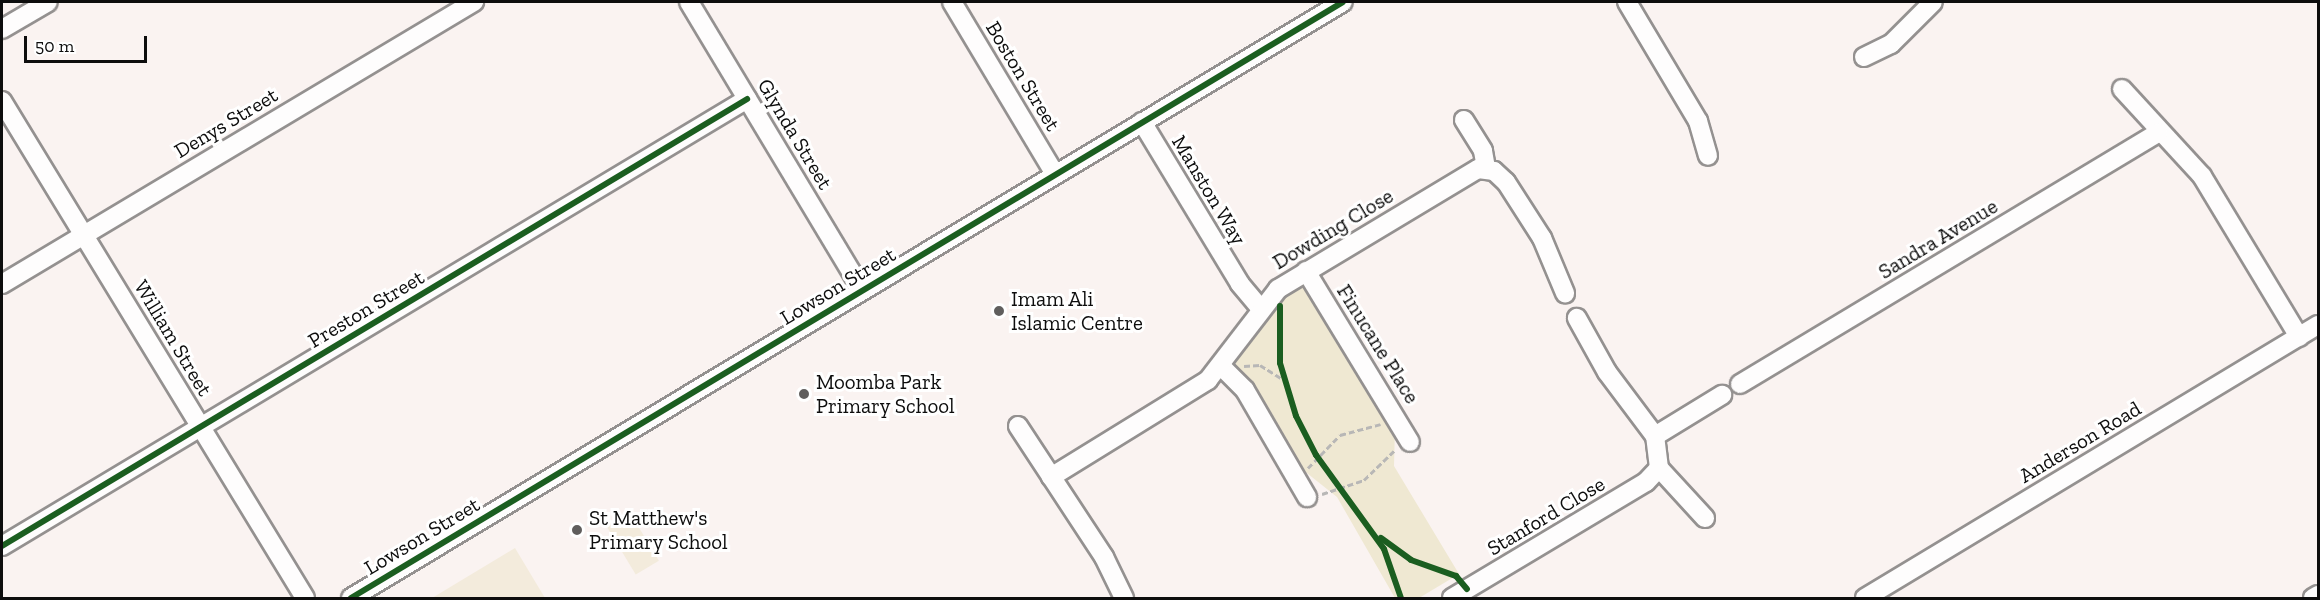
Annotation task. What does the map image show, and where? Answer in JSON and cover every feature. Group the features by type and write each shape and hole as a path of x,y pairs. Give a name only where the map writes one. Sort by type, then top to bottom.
{"street":[{"path":"2,29 48,2"},
{"name":"Denys Street","path":"2,284 474,2"},
{"name":"Glynda Street","path":"689,2 862,290"},
{"name":"Boston Street","path":"952,2 1055,174"},
{"name":"Lowson Street","path":"351,598 1343,2"},
{"path":"1627,2 1698,121 1708,156"},
{"path":"1864,57 1891,44 1933,2"},
{"path":"2122,89 2158,133 2202,176 2299,337"},
{"name":"Preston Street","path":"2,546 747,99"},
{"name":"William Street","path":"2,101 85,234 304,598"},
{"path":"1464,120 1486,168 1506,182 1528,214 1565,293"},
{"name":"Manston Way","path":"1142,122 1240,284 1261,309"},
{"name":"Sandra Avenue","path":"1740,384 2158,133"},
{"name":"Dowding Close","path":"1051,477 1231,367 1261,309 1278,289 1472,171 1486,168"},
{"name":"Finucane Place","path":"1306,271 1409,440"},
{"path":"1577,318 1607,372 1655,436 1659,468 1705,518"},
{"name":"Anderson Road","path":"1865,598 2319,325"},
{"path":"1231,367 1307,496"},
{"path":"1655,436 1722,395"},
{"path":"1018,426 1124,598"},
{"name":"Stanford Close","path":"1460,594 1646,482 1659,468"},
{"path":"2313,598 2319,595"}],"path":[{"path":"1280,306 1283,379 1317,456 1344,488 1374,532 1401,598"},
{"path":"1231,367 1260,365 1283,379"},
{"path":"1295,476 1340,435 1396,418"},
{"path":"1307,496 1344,488 1371,475 1409,440"},
{"path":"1374,532 1411,560 1456,576 1460,594"}],"shaded area":[{"path":"1296,287 1306,287 1395,427 1394,466 1459,574 1419,598 1395,598 1337,497 1298,466 1237,375 1235,360 1268,307"},
{"path":"629,511 659,561 636,575 606,525"},
{"path":"515,548 545,598 432,598"}],"cycle path":[{"path":"351,598 1343,2"},
{"path":"2,546 747,99"},
{"path":"1280,306 1280,363 1296,416 1316,455 1384,549 1401,598"},
{"path":"1381,538 1411,560 1456,576 1467,589"}],"place":[{"name":"Imam Ali Islamic Centre","path":"999,311"},
{"name":"Moomba Park Primary School","path":"804,394"},
{"name":"St Matthew's Primary School","path":"577,530"}]}
